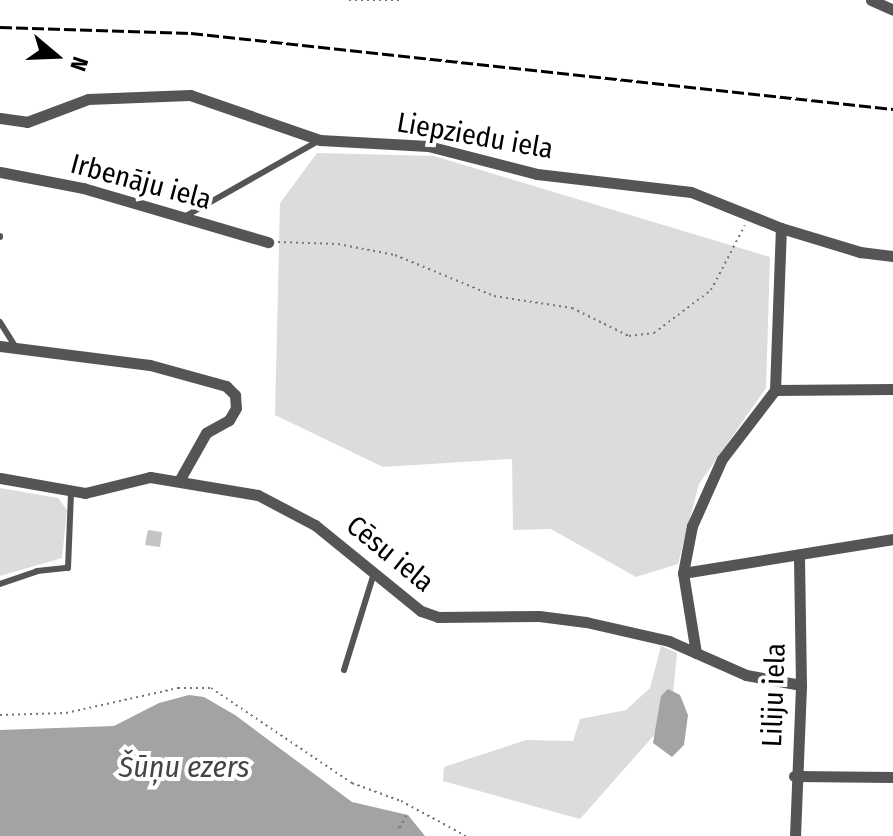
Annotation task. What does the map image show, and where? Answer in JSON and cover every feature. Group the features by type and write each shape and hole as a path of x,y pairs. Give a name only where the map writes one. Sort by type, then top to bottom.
{"street":[{"path":"871,0 893,10"},
{"name":"Liepziedu iela","path":"0,118 27,122 88,99 190,95 320,140 428,146 537,174 644,183 691,192 781,228 860,252 893,256"},
{"name":"Irbenāju iela","path":"0,172 83,188 268,242"},
{"path":"696,653 683,573 692,526 722,459 775,390 781,228"},
{"path":"0,346 150,365 226,386 235,395 236,408 229,420 206,433 179,481"},
{"path":"775,390 893,389"},
{"name":"Cēsu iela","path":"0,478 71,493 100,492 150,477 258,495 315,525 421,611 438,617 539,616 586,622 646,634 746,675 801,685"},
{"path":"683,573 893,539"},
{"name":"Liliju iela","path":"795,836 794,776 801,685 799,555"},
{"path":"794,776 893,777"}],"lane":[{"path":"184,217 320,140"},
{"path":"0,322 16,348"},
{"path":"0,584 37,571 68,568 71,493"},
{"path":"344,670 374,573"}],"path":[{"path":"349,0 402,0"},
{"path":"268,242 338,244 395,255 494,296 572,308 629,336 654,333 711,290 750,217"},
{"path":"0,715 66,713 178,688 211,688 352,783 401,801 466,836"},
{"path":"400,828 407,814"}],"shaded area":[{"path":"317,153 434,156 770,257 766,388 699,484 678,564 636,577 551,529 513,530 512,459 383,467 275,415 280,203"},
{"path":"0,488 58,498 67,510 62,558 0,576"},
{"path":"661,646 677,653 671,716 580,819 443,781 444,767 526,740 573,741 580,719 626,710 650,688"}],"water":[{"path":"668,689 680,695 688,715 684,745 672,757 653,743 661,696"},
{"name":"Šūņu ezers","path":"189,695 204,697 235,715 352,802 408,815 425,836 0,836 0,730 114,726 159,703"}],"building":[{"path":"148,530 162,532 160,547 145,545"}],"railway":[{"path":"0,27 191,33 893,109"}]}
